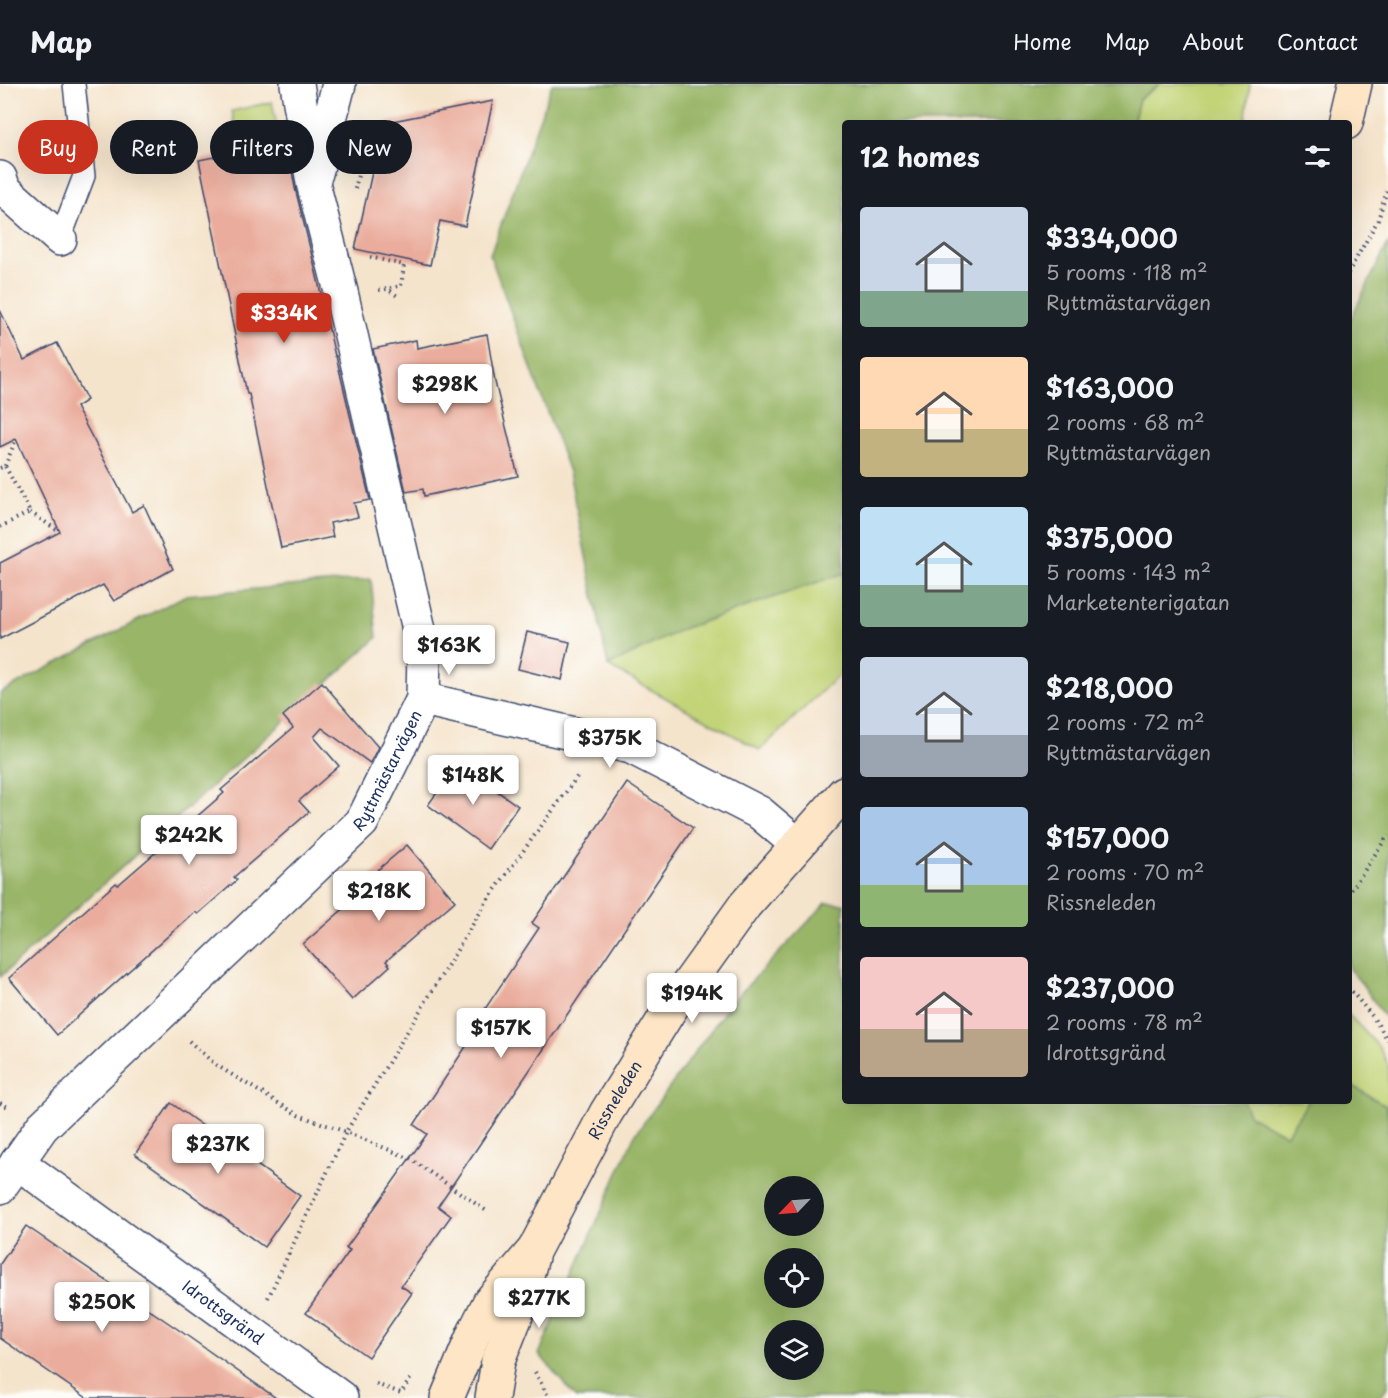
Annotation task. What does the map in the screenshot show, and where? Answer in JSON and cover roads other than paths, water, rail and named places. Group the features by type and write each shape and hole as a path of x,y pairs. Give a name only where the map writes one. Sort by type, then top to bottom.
{"street":[{"name":"Ryttmästarvägen","path":"9,1174 42,1127 362,822 423,699 424,651 314,183 297,84"},
{"name":"Ryttmästarvägen","path":"314,183 339,84"},
{"path":"1347,120 1354,84"},
{"path":"0,178 4,189 60,239"},
{"path":"423,699 631,747 760,813 798,845"},
{"name":"Rissneleden","path":"492,1398 498,1361 516,1316 534,1250 606,1113 671,1008 745,905 842,795"},
{"name":"Idrottsgränd","path":"9,1174 341,1398"},
{"name":"Rissneleden","path":"447,1398 489,1303 534,1250"}],"lane":[{"path":"60,239 84,176 74,84"}]}
